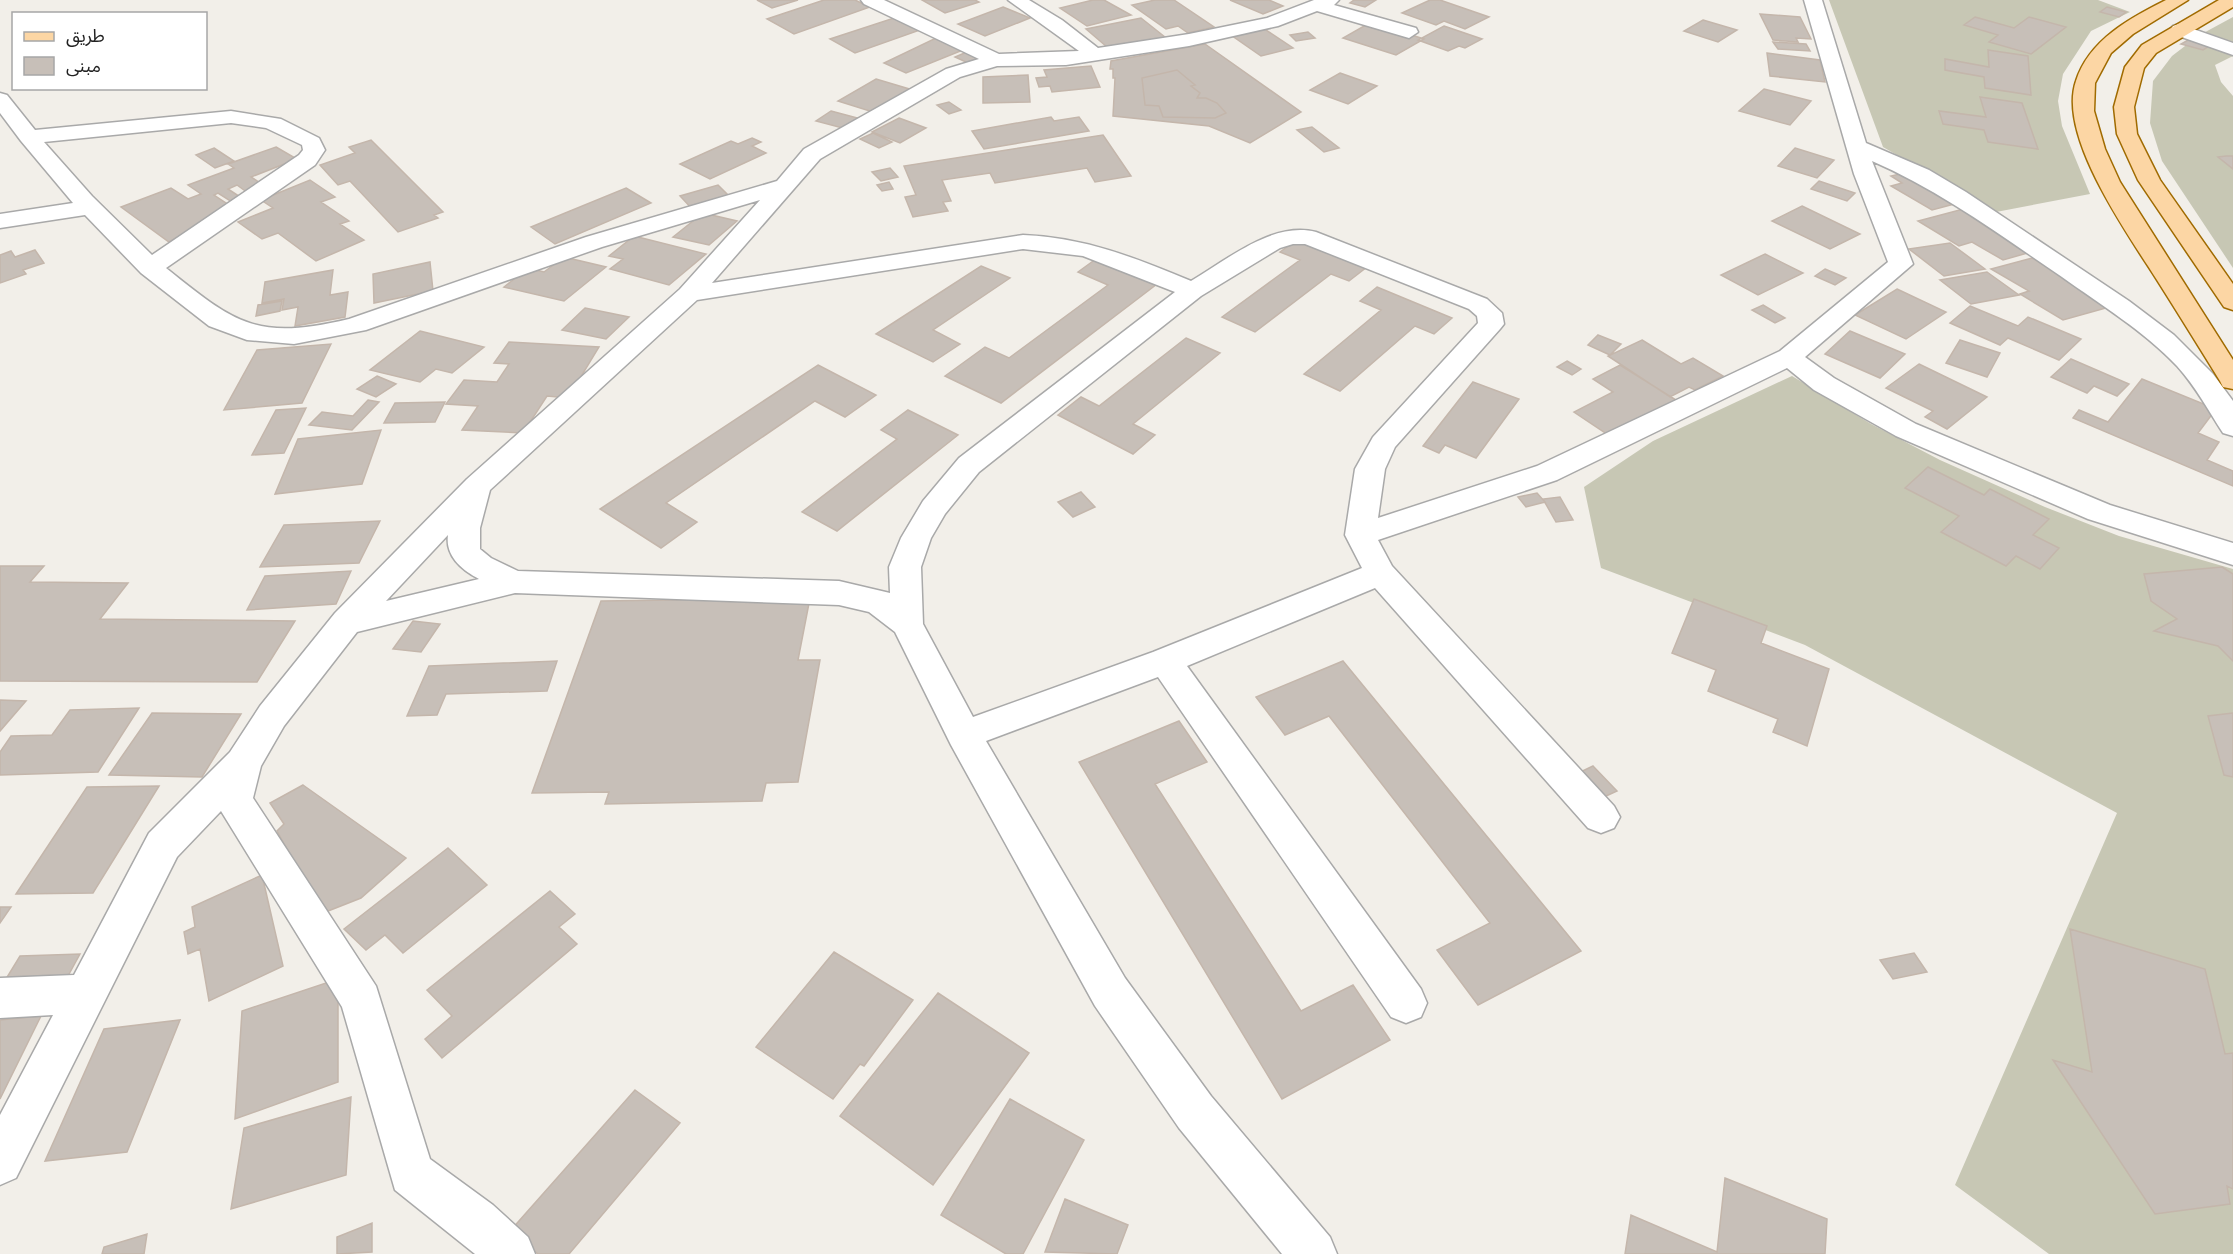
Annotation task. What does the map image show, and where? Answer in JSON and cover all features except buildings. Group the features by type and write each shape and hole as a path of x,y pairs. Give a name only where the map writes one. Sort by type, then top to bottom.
{"main road":[{"path":"2179,0 2113,40 2096,58 2085,84 2084,105 2095,151 2115,194 2233,381"},
{"path":"2232,0 2149,49 2135,68 2124,107 2127,134 2149,180 2233,302"}],"street":[{"path":"870,0 996,60"},
{"path":"1017,0 1056,24 1095,55"},
{"path":"1360,535 1546,473 1789,357 1901,264 1866,174 1813,0"},
{"path":"0,1162 163,845 243,763 272,716 347,622 477,486 689,294 812,154 953,73 996,60 1066,59 1189,40 1272,22 1324,3 1409,32"},
{"path":"2180,30 2233,49"},
{"path":"0,99 28,137 88,208 150,268 214,318 233,328 278,335 321,334 397,312 594,242 782,186"},
{"path":"28,137 231,117 264,120 293,130 312,142 314,150 307,160 150,268"},
{"path":"1858,147 1940,185 2132,313 2189,362 2224,407 2233,427"},
{"path":"0,221 88,208"},
{"path":"1313,1254 1195,1112 1110,992 964,735 907,624 904,599 905,567 916,538 934,508 969,465 1192,291 1272,243 1291,237 1308,237 1478,304 1489,313 1491,324 1383,443 1370,470 1360,535 1380,573 1601,817"},
{"path":"689,294 1011,244 1045,242 1091,250 1192,291"},
{"path":"1789,357 1824,384 1906,430 2099,512 2233,554"},
{"path":"477,486 463,526 462,548 470,560 482,569 515,582"},
{"path":"964,735 1165,661 1380,573"},
{"path":"347,622 515,582 839,593 879,602 907,624"},
{"path":"1165,661 1406,1003"},
{"path":"243,763 234,800 361,1000 411,1174 476,1222 511,1254"},
{"path":"0,998 86,994"}],"shaded area":[{"path":"1829,0 2098,0 2130,12 2091,31 2063,74 2058,101 2062,126 2090,194 1996,212 1883,147"},
{"path":"2233,17 2233,56 2215,65 2221,82 2233,96 2233,268 2162,161 2150,123 2153,81 2172,56 2198,36"},
{"path":"1792,376 1871,424 1940,460 2045,507 2119,536 2233,569 2233,1254 2049,1254 1955,1185 2117,813 1805,645 1601,568 1584,487 1653,441"}]}
